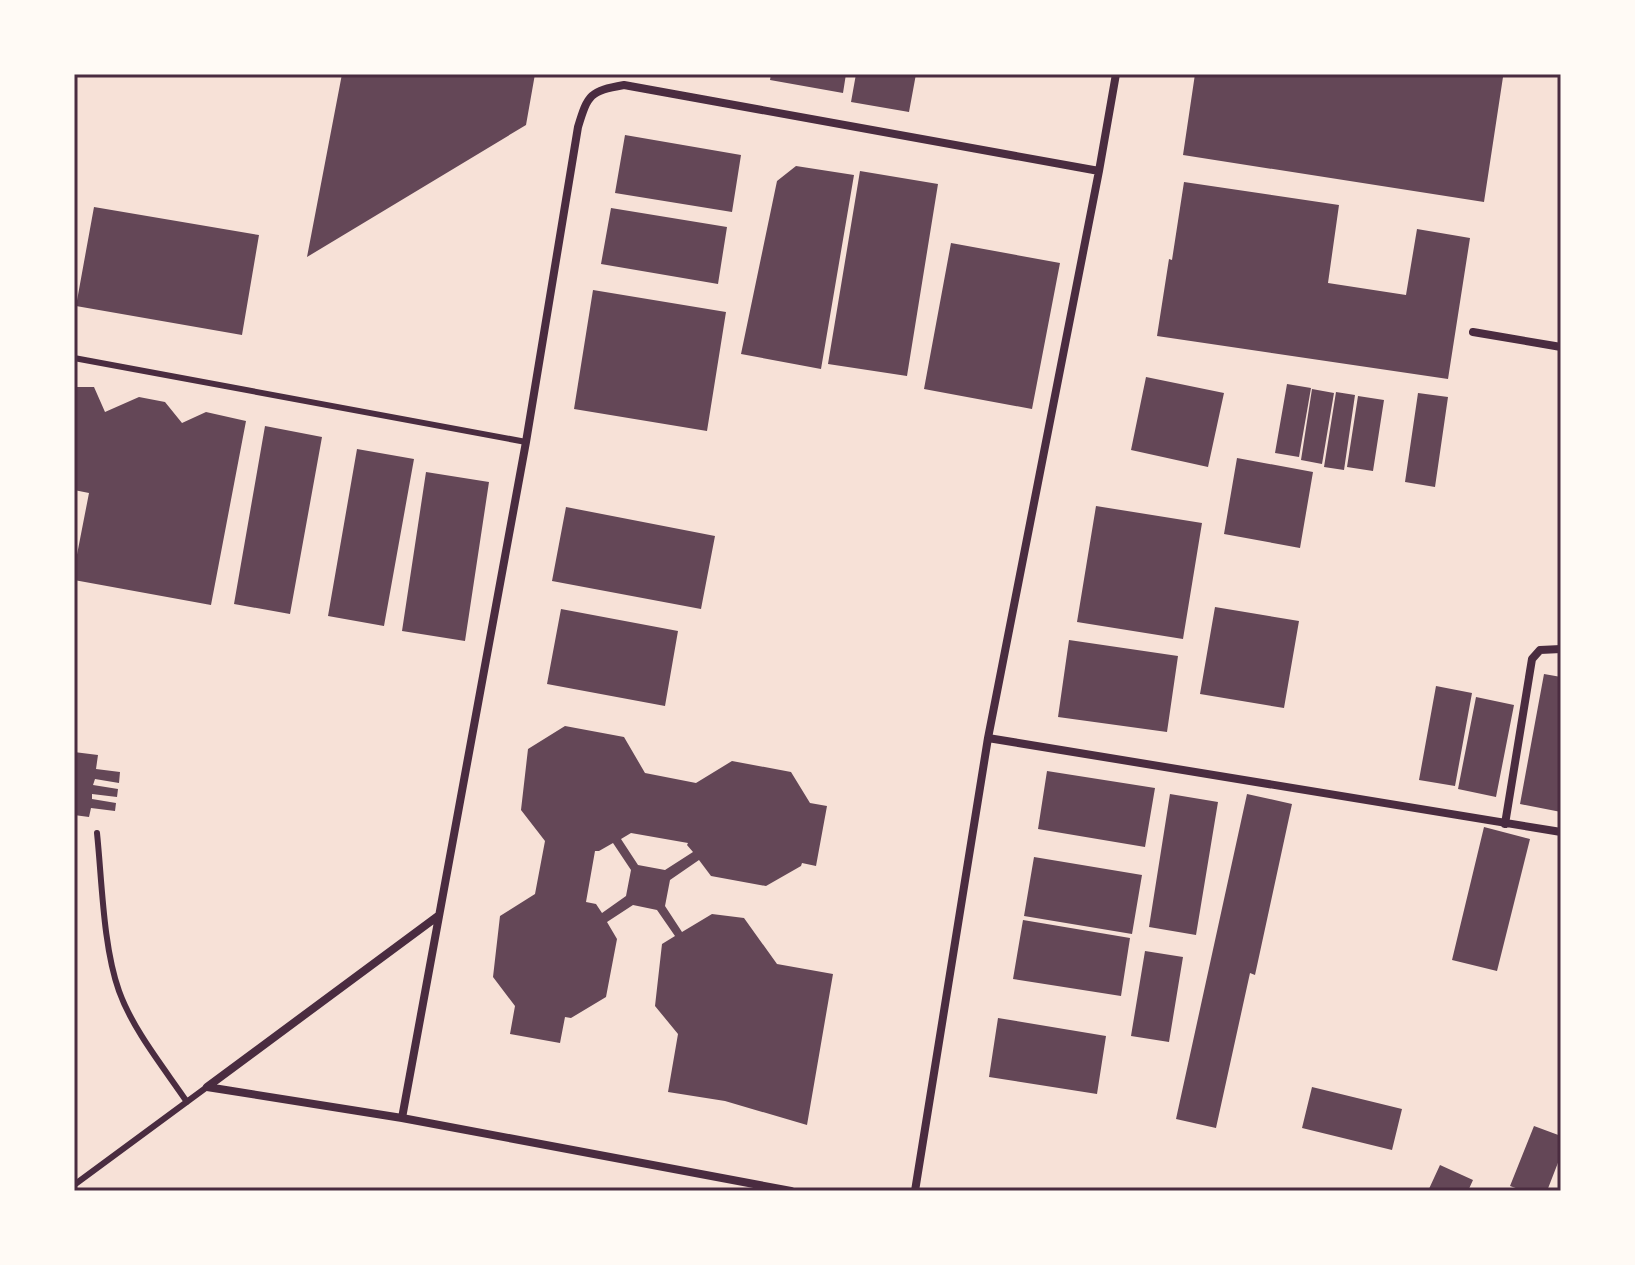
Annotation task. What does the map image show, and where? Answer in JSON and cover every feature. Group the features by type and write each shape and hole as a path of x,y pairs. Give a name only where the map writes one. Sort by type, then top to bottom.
{"street":[{"path":"915,1191 988,738 1116,74"},
{"path":"402,1118 526,442 578,127 586,101 602,89 624,85 1099,171"},
{"path":"1473,332 1561,347"},
{"path":"1505,824 1532,659 1540,650 1561,649"},
{"path":"988,738 1561,832"},
{"path":"207,1087 439,916"},
{"path":"207,1087 402,1118 791,1191"}],"lane":[{"path":"74,358 526,442"},
{"path":"97,833 109,949 119,992 143,1037 187,1102"},
{"path":"74,1185 207,1087"}],"building":[{"path":"342,74 535,74 526,125 307,257"},
{"path":"771,74 846,74 843,93 770,80"},
{"path":"856,74 916,74 909,112 851,102"},
{"path":"1195,74 1483,74 1503,77 1484,202 1183,155"},
{"path":"625,135 741,155 732,212 615,193"},
{"path":"796,166 854,175 821,369 741,354 777,181"},
{"path":"860,171 938,184 907,376 828,364"},
{"path":"1184,182 1339,205 1328,283 1406,295 1417,229 1470,238 1448,379 1157,336"},
{"path":"94,207 259,235 242,335 76,306"},
{"path":"611,208 727,227 718,284 601,264"},
{"path":"951,243 1060,263 1032,409 924,389"},
{"path":"593,290 726,312 707,431 574,409"},
{"path":"1146,377 1224,393 1208,467 1131,450"},
{"path":"1287,384 1311,388 1299,457 1275,453"},
{"path":"74,387 94,387 105,412 139,397 165,402 182,423 206,412 246,421 211,605 74,580 89,493 74,490"},
{"path":"1312,389 1334,393 1322,464 1301,460"},
{"path":"1336,392 1355,395 1344,470 1324,467"},
{"path":"1418,393 1448,397 1435,487 1405,482"},
{"path":"1358,396 1384,400 1373,471 1347,467"},
{"path":"265,426 322,437 290,614 234,604"},
{"path":"357,449 414,459 384,626 328,616"},
{"path":"1237,458 1313,472 1300,548 1224,534"},
{"path":"426,472 489,482 465,641 402,631"},
{"path":"1096,506 1202,523 1183,639 1077,622"},
{"path":"566,507 715,536 701,609 552,581"},
{"path":"1215,607 1299,621 1284,708 1200,694"},
{"path":"561,609 678,631 665,706 547,684"},
{"path":"1069,640 1178,656 1167,732 1058,717"},
{"path":"1544,674 1561,677 1561,812 1520,804"},
{"path":"1436,686 1472,693 1455,786 1419,780"},
{"path":"1476,697 1514,705 1496,797 1458,789"},
{"path":"565,726 624,737 645,773 696,783 732,761 791,772 810,803 827,806 816,866 802,863 766,886 711,876 699,860 670,880 665,906 682,932 712,914 744,918 777,964 833,974 807,1125 725,1101 668,1092 678,1034 655,1006 662,944 675,936 657,910 633,905 607,922 617,939 606,997 571,1018 565,1017 560,1043 510,1034 515,1006 493,977 500,916 535,894 545,841 521,810 528,749","holes":["631,833 688,843 693,852 665,870 638,865 621,839","613,843 631,870 626,896 602,913 596,904 586,902 595,851"]},
{"path":"74,752 98,755 96,769 120,772 119,783 95,779 93,785 118,789 117,797 92,794 92,799 116,803 115,811 91,808 89,817 74,815"},
{"path":"1047,771 1155,788 1145,847 1038,829"},
{"path":"1170,794 1218,802 1196,935 1149,927"},
{"path":"1247,794 1292,804 1255,975 1250,973 1216,1128 1176,1119"},
{"path":"1484,827 1530,839 1497,971 1452,960"},
{"path":"1034,857 1142,875 1132,934 1024,916"},
{"path":"1023,920 1130,938 1121,996 1013,979"},
{"path":"1145,951 1183,957 1169,1042 1131,1036"},
{"path":"998,1018 1106,1036 1097,1094 989,1077"},
{"path":"1312,1087 1402,1109 1392,1150 1302,1128"},
{"path":"1534,1126 1561,1136 1561,1155 1547,1191 1524,1191 1510,1186"},
{"path":"1440,1165 1473,1180 1468,1191 1428,1191"}]}
